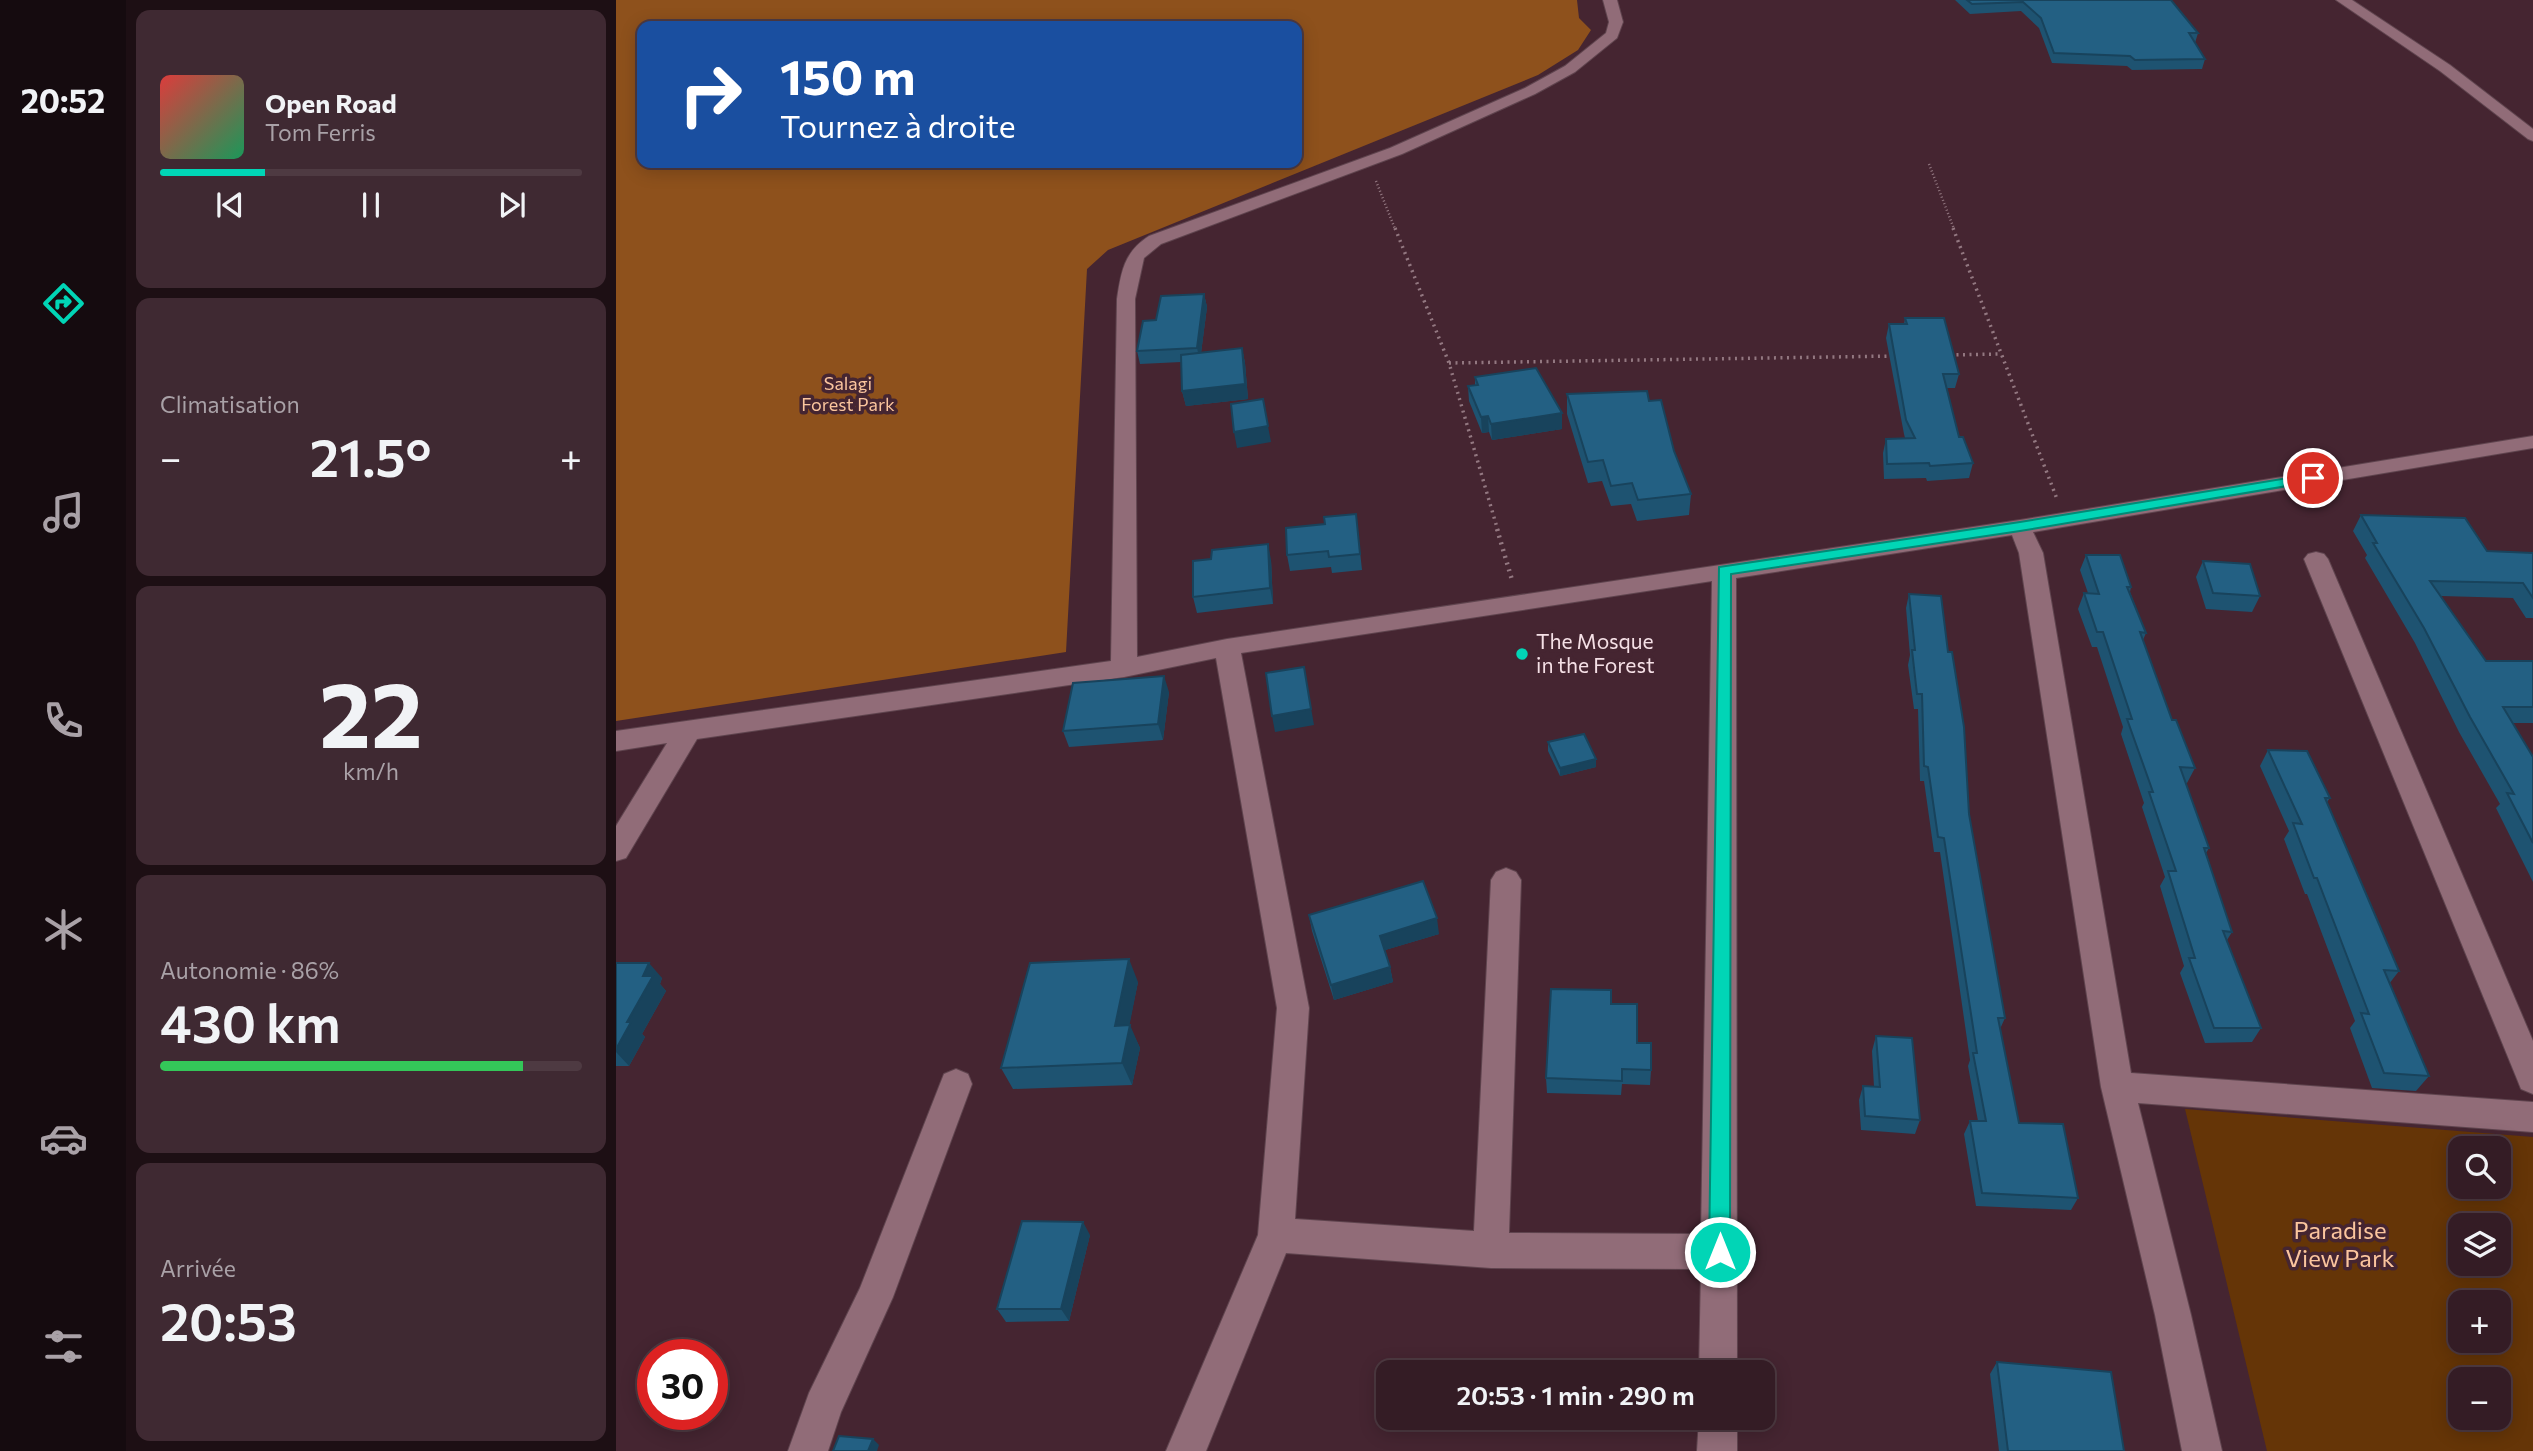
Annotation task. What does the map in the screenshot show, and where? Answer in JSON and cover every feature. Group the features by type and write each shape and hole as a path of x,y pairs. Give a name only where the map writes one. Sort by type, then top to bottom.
{"street":[{"path":"1124,668 1126,299 1133,257 1141,248 1155,240 1368,161 1530,91 1570,69 1612,35 1616,23 1610,0"},
{"path":"2343,0 2445,68 2533,136"},
{"path":"616,741 1124,668 1227,647 2020,527 2533,442"},
{"path":"2020,527 2031,553 2117,1087 2173,1315 2202,1451"},
{"path":"2316,559 2533,1079"},
{"path":"1718,1360 1724,570"},
{"path":"1186,1451 1276,1236 1293,1008 1227,647"},
{"path":"616,850 689,730"},
{"path":"1491,1250 1506,880"},
{"path":"808,1451 823,1407 876,1297 956,1084"},
{"path":"2117,1087 2533,1117"},
{"path":"1276,1236 1491,1250 1720,1252"},
{"path":"1717,1451 1718,1430"}],"path":[{"path":"1368,161 1448,363 1519,603"},
{"path":"1929,164 2065,519"},
{"path":"1946,355 2001,354"},
{"path":"1448,363 1905,356"}],"green space":[{"name":"Salagi Forest Park","path":"616,0 1577,0 1579,18 1591,30 1578,50 1538,75 1108,250 1087,269 1066,652 616,721"},
{"name":"Paradise View Park","path":"2185,1109 2533,1137 2533,1451 2267,1451"}],"building":[{"path":"1967,0 2171,0 2198,33 2189,33 2205,59 2135,60 2130,56 2054,53 2041,18 2023,2 1972,4"},
{"path":"1204,294 1197,348 1137,351 1143,321 1156,320 1161,296"},
{"path":"1905,318 1944,318 1959,374 1943,374 1959,437 1963,437 1973,463 1930,466 1929,463 1887,464 1886,439 1915,438 1906,420 1889,324 1907,324"},
{"path":"1242,348 1245,384 1182,391 1181,355"},
{"path":"1536,368 1562,413 1491,424 1488,416 1481,417 1468,386 1478,385 1475,377"},
{"path":"1647,391 1649,401 1661,400 1674,451 1691,494 1638,500 1632,483 1611,486 1603,460 1588,462 1567,394"},
{"path":"1263,399 1268,426 1234,432 1231,404"},
{"path":"1356,514 1360,554 1329,557 1328,551 1287,555 1286,528 1325,524 1324,517"},
{"path":"2361,515 2465,518 2487,551 2533,553 2533,598 2523,583 2430,581 2486,661 2533,661 2533,707 2503,707 2533,757 2533,843 2507,793 2514,794 2424,628 2373,543 2377,543"},
{"path":"1268,544 1270,588 1193,597 1193,561 1211,559 1212,550"},
{"path":"2086,555 2120,555 2131,587 2127,587 2146,633 2140,632 2172,720 2176,720 2195,768 2180,767 2209,848 2204,848 2232,932 2223,931 2261,1028 2214,1028 2189,958 2195,958 2168,871 2176,871 2149,792 2153,792 2127,719 2132,719 2103,632 2097,632 2084,593 2099,594"},
{"path":"2203,561 2250,564 2260,596 2213,593"},
{"path":"1909,594 1941,596 1948,652 1952,652 1964,727 1969,814 2005,1018 1998,1018 2019,1123 2063,1124 2078,1198 1982,1193 1970,1121 1986,1121 1973,1053 1977,1053 1944,838 1938,837 1928,767 1924,766 1922,694 1917,694"},
{"path":"1304,667 1311,709 1272,716 1266,673"},
{"path":"1164,676 1158,724 1063,731 1073,683"},
{"path":"1584,734 1596,759 1560,768 1548,742"},
{"path":"2268,750 2307,751 2330,798 2325,798 2399,971 2384,970 2429,1076 2384,1073 2361,1013 2369,1014 2293,823 2302,824"},
{"path":"1423,881 1437,918 1380,936 1390,967 1331,985 1309,915"},
{"path":"1129,959 1115,1026 1130,1025 1122,1063 1001,1068 1030,963"},
{"path":"616,963 649,963 643,976 653,976 627,1022 631,1022 616,1049"},
{"path":"1551,989 1611,990 1611,1004 1637,1004 1637,1043 1651,1043 1651,1070 1622,1069 1622,1081 1546,1078"},
{"path":"1876,1036 1912,1038 1920,1120 1865,1116 1863,1086 1880,1087"},
{"path":"1022,1221 1083,1222 1061,1309 997,1309"},
{"path":"1997,1362 2111,1372 2124,1451 2008,1451"},
{"path":"839,1436 873,1439 868,1451 833,1451"}],"place":[{"name":"The Mosque in the Forest","path":"1522,654"}],"route":[{"path":"1720,1252 1724,570 2020,527 2313,478"}]}
